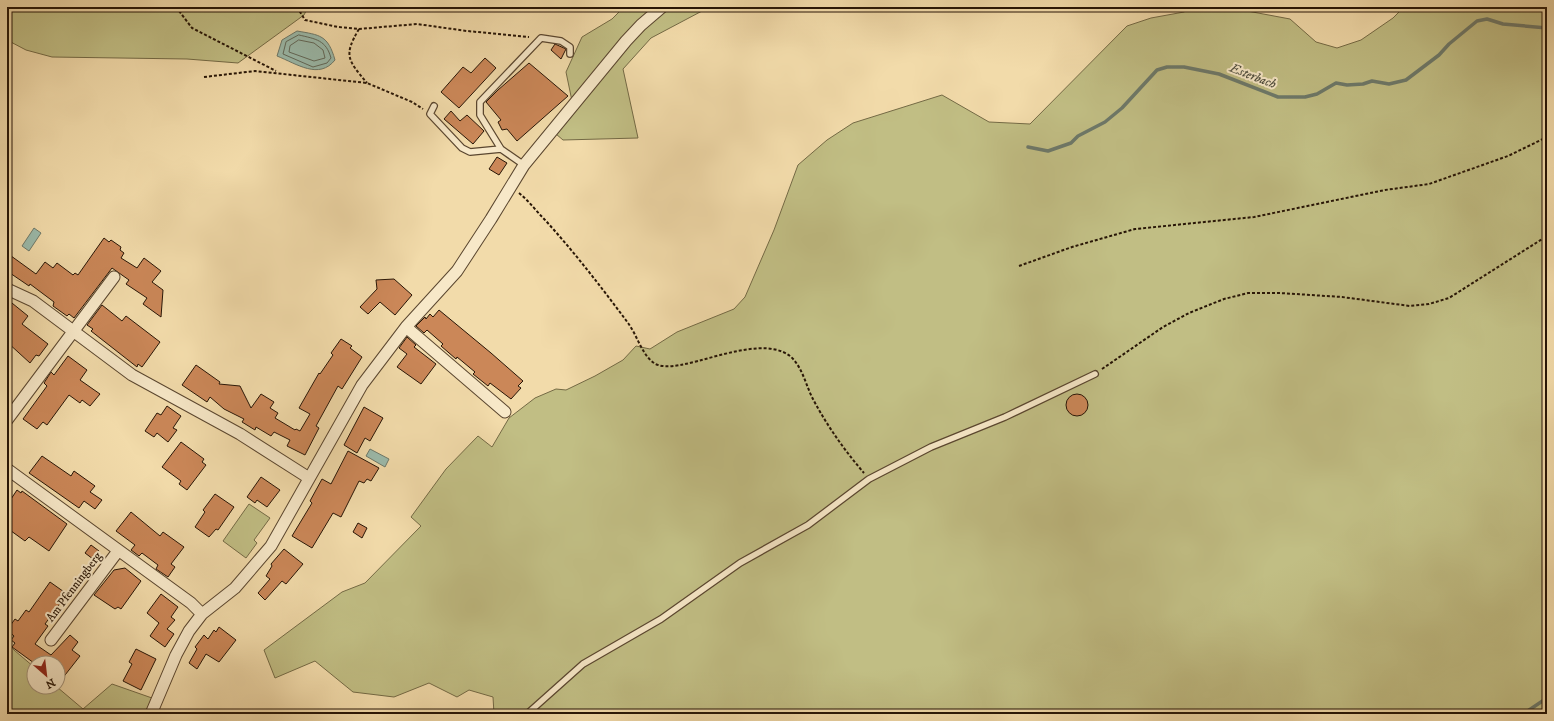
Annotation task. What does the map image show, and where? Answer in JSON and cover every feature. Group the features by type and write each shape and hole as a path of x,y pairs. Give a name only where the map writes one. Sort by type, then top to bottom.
{"street":[{"path":"151,714 176,655 189,631 202,614 235,588 271,546 362,385 382,356 457,271 492,219 510,186 524,165 626,41 641,24 662,7"},
{"path":"7,420 114,277"},
{"path":"7,289 34,301 132,374 240,434 309,478"},
{"path":"406,327 505,412"},
{"path":"7,469 191,603 202,614"},
{"name":"Am Pfenningberg","path":"51,640 118,551"}],"lane":[{"path":"524,165 501,149 480,115 480,102 541,38 561,41 570,47 570,54"},
{"path":"434,106 430,114 462,148 470,152 501,149"},
{"path":"527,714 583,664 661,619 740,563 808,526 869,479 931,447 1005,417 1095,374"}],"path":[{"path":"176,7 192,28 277,72"},
{"path":"297,7 305,20 338,28 359,29 417,24 467,31 541,38"},
{"path":"359,29 349,45 348,55 354,68 367,83"},
{"path":"204,76 255,71 277,72 367,83 412,102 430,114"},
{"path":"1019,266 1072,247 1135,229 1254,217 1385,190 1429,184 1508,156 1547,137"},
{"path":"510,186 523,196 583,264 634,331 650,360 656,364 676,366 742,350 765,348 780,351 790,357 799,366 813,400 829,427 869,479"},
{"path":"1095,374 1163,327 1189,313 1224,299 1248,293 1280,292 1342,296 1410,306 1430,304 1449,298 1547,236"}],"shaded area":[{"path":"7,7 308,7 304,15 238,63 187,59 52,57 26,50 7,40"},
{"path":"624,7 654,7 572,101 566,72 582,37 612,19"},
{"path":"669,7 720,7 702,11 651,38 623,69 638,138 563,140 556,134 644,27 653,17"},
{"path":"1192,7 1226,7 1290,19 1316,42 1337,48 1361,40 1393,18 1404,7 1547,7 1547,714 527,714 523,711 510,714 494,714 493,697 469,690 457,697 429,683 394,697 353,692 315,661 275,678 264,650 342,592 365,583 421,526 411,517 446,469 478,436 492,447 509,418 535,398 556,389 566,390 595,376 623,360 636,346 650,349 677,332 734,309 745,297 774,230 798,165 827,140 853,123 942,95 989,122 1030,124 1127,26 1151,18 1184,12"},
{"path":"249,504 270,518 254,540 257,543 246,558 223,541"},
{"path":"7,641 14,650 26,660 26,695 66,695 83,709 112,684 152,698 145,714 7,714"}],"water":[{"path":"297,31 317,35 326,41 335,60 329,66 315,70 300,66 277,56 282,40"},
{"path":"34,228 41,233 29,251 22,246"},
{"path":"370,449 389,459 385,467 366,456"}],"building":[{"path":"555,44 566,49 561,59 551,50"},
{"path":"485,58 496,68 459,108 441,92 463,67 471,73"},
{"path":"529,63 568,96 517,141 507,129 502,130 498,122 501,120 486,102"},
{"path":"451,111 460,121 467,115 484,131 473,144 444,119"},
{"path":"497,157 507,163 499,175 489,169"},
{"path":"104,238 109,242 111,240 121,247 120,250 124,253 121,258 137,268 144,258 161,271 152,282 163,290 161,317 143,304 147,298 126,284 129,280 112,268 74,318 69,314 67,316 53,306 54,302 30,284 29,286 7,271 7,253 36,274 45,262 53,268 57,263 73,275 75,273 78,275"},
{"path":"394,279 412,295 395,315 380,302 368,314 360,307 377,289 376,280"},
{"path":"7,299 28,316 22,324 48,344 39,356 36,355 30,363 7,342"},
{"path":"102,305 122,321 126,316 160,342 142,367 138,364 137,367 91,331 93,329 87,325"},
{"path":"439,310 523,381 518,386 521,388 511,399 490,383 488,386 473,374 475,372 457,357 456,359 441,346 443,344 427,330 424,333 416,326 430,314 433,317"},
{"path":"407,337 416,345 414,347 436,364 421,384 397,367 407,354 399,348"},
{"path":"341,339 352,346 350,348 362,357 342,389 338,386 316,426 319,428 305,455 287,446 290,440 274,432 271,436 256,427 255,430 242,422 244,419 224,409 210,397 207,402 182,385 196,365 220,382 219,384 240,386 251,408 261,394 274,402 270,408 278,413 275,418 295,430 300,431 310,414 299,408 319,373 320,374 333,355 331,353"},
{"path":"68,356 87,370 80,380 100,394 90,406 82,400 80,403 69,395 47,425 43,422 37,429 23,419 47,386 44,383 51,372 54,375"},
{"path":"1077,394 1085,397 1088,405 1085,413 1077,416 1069,413 1066,405 1069,397"},
{"path":"167,406 181,416 173,428 177,430 168,442 157,433 154,437 145,431 157,413 161,415"},
{"path":"364,407 383,418 370,441 365,438 357,453 344,445"},
{"path":"181,442 204,459 202,462 206,465 187,490 179,484 181,481 162,467"},
{"path":"348,451 379,468 371,481 367,479 364,483 359,481 341,517 333,513 312,548 292,536 312,503 310,501 322,479 331,484"},
{"path":"42,456 71,476 74,471 95,486 90,492 102,500 95,509 84,501 79,508 29,473"},
{"path":"261,477 280,490 267,507 257,500 255,503 247,497"},
{"path":"17,490 21,493 22,491 67,524 49,551 29,537 25,541 7,528 7,505"},
{"path":"215,494 234,507 218,530 216,529 209,537 195,527 205,512 203,510"},
{"path":"131,512 160,536 163,532 184,547 171,564 175,567 168,577 156,569 158,565 142,553 139,556 131,550 135,545 116,531"},
{"path":"358,523 367,528 362,538 353,532"},
{"path":"91,545 99,551 93,559 85,553"},
{"path":"284,549 303,564 286,584 282,581 265,600 258,593 270,579 266,576 272,566 271,564"},
{"path":"125,568 141,581 121,609 118,607 115,609 94,595 114,570"},
{"path":"50,582 67,594 45,624 48,626 35,644 51,655 26,655 26,657 12,647 15,643 11,640 14,636 7,630 15,619 18,621 26,610 29,612"},
{"path":"161,594 178,607 171,617 175,620 167,629 174,634 165,647 150,636 159,623 147,613"},
{"path":"219,627 236,640 219,662 206,654 197,669 189,663 197,649 195,647 204,635 208,639 214,630 216,632"},
{"path":"70,635 78,642 72,650 80,656 66,674 66,655 51,655"},
{"path":"136,649 156,659 141,690 123,681 132,664 129,662"}],"waterway":[{"name":"Esterbach","path":"1028,147 1048,151 1071,143 1078,136 1105,122 1122,108 1157,70 1167,67 1184,67 1219,74 1278,97 1305,97 1317,94 1336,83 1347,85 1363,84 1372,81 1389,84 1406,80 1439,55 1449,44 1477,21 1487,19 1503,24 1547,28"},
{"name":"Esterbach","path":"1523,714 1547,698"}]}
